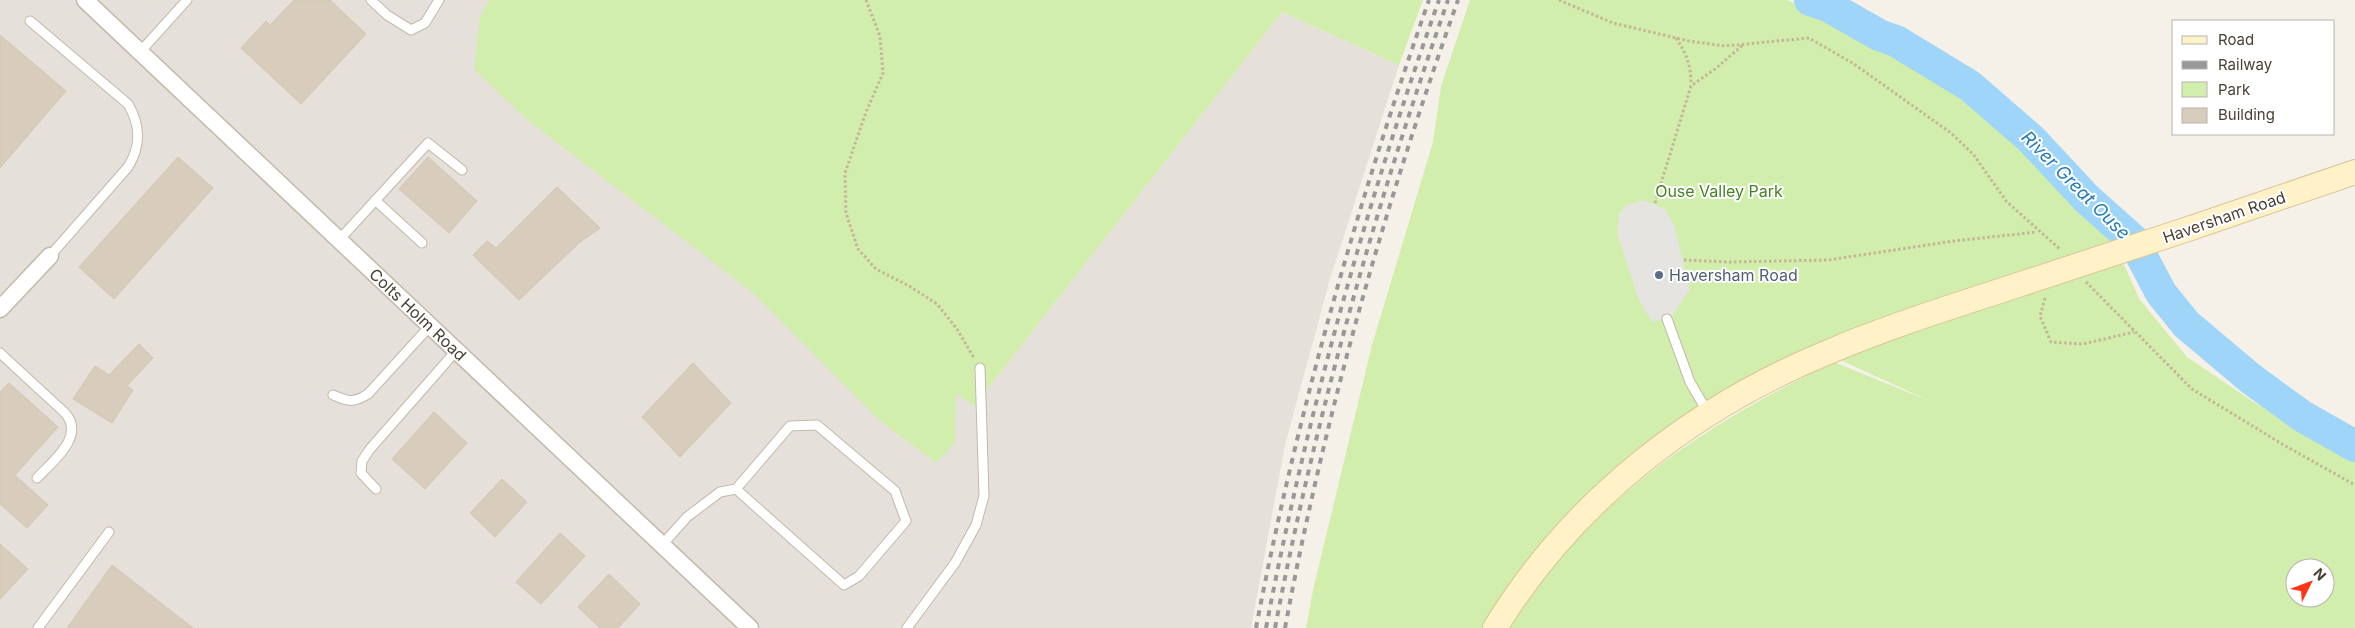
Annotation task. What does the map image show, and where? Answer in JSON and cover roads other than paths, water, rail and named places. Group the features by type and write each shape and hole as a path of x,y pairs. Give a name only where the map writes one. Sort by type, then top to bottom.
{"street":[{"name":"Colts Holm Road","path":"85,0 750,628"},
{"name":"Haversham Road","path":"1495,628 1545,556 1594,503 1641,461 1708,413 1759,384 1825,353 1899,325 2355,172"},
{"path":"0,309 50,256"}],"lane":[{"path":"140,52 188,0"},
{"path":"371,0 387,15 411,30 425,23 439,0"},
{"path":"30,21 128,104 134,114 139,134 136,152 128,167 50,256"},
{"path":"339,240 428,143 462,170"},
{"path":"375,200 422,243"},
{"path":"1667,319 1687,374 1708,413"},
{"path":"333,395 346,401 357,401 368,394 430,326"},
{"path":"376,489 361,473 362,461 370,449 456,351"},
{"path":"0,353 64,412 72,422 71,439 37,478"},
{"path":"907,628 955,563 976,525 984,496 980,368"},
{"path":"662,545 686,517 720,492 736,489 790,426 817,425 895,491 906,521 859,576 844,585 736,489"},
{"path":"38,628 109,532"}],"waterway":[{"name":"River Great Ouse","path":"1810,0 1830,7 1879,35 1896,41 1970,86 2031,139 2086,198 2133,240 2161,293 2186,324 2250,378 2302,416 2355,446"}],"railway":[{"path":"1256,628 1290,468 1331,311 1377,155 1429,0"},
{"path":"1266,628 1300,468 1340,311 1387,155 1439,0"},
{"path":"1275,628 1309,468 1350,311 1396,155 1448,0"},
{"path":"1285,628 1319,468 1359,311 1406,155 1458,0"}],"place":[{"name":"Haversham Road","path":"1659,275"}],"park label":[{"name":"Ouse Valley Park","path":"1719,191"}]}
